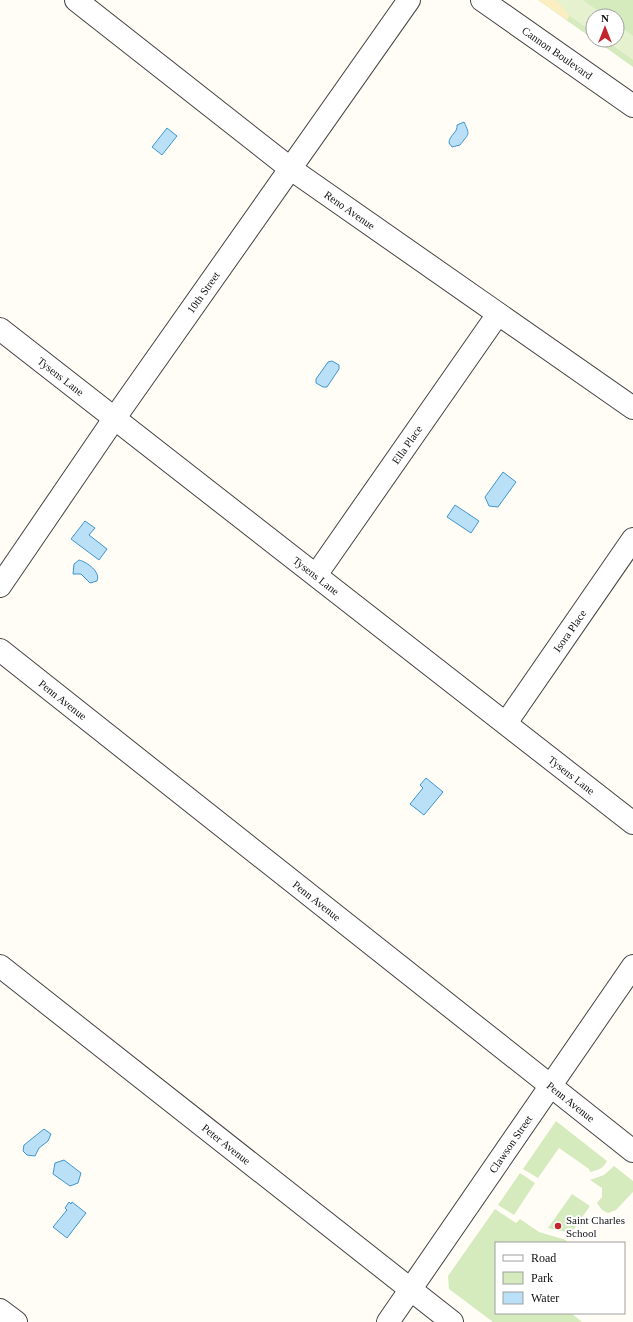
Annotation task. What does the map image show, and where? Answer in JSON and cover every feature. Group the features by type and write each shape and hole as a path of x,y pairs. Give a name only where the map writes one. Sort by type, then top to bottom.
{"street":[{"name":"Reno Avenue","path":"76,0 291,169 633,408"},
{"name":"10th Street","path":"0,586 114,419 409,0"},
{"name":"Cannon Boulevard","path":"482,0 633,106"},
{"name":"Ella Place","path":"316,575 498,314"},
{"name":"Tysens Lane","path":"0,329 633,823"},
{"name":"Isora Place","path":"506,723 633,539"},
{"name":"Penn Avenue","path":"0,650 633,1150"},
{"name":"Peter Avenue","path":"0,966 409,1290 452,1322"},
{"name":"Clawson Street","path":"388,1322 633,966"},
{"path":"0,1310 16,1322"}],"green space":[{"path":"538,0 633,0 633,67 606,48 625,48 625,8 585,8 585,33"},
{"path":"556,0 583,0 594,8 585,8 585,27 571,17"},
{"path":"625,30 633,36 633,60 616,48 625,48"},
{"path":"556,1121 607,1161 604,1166 598,1170 590,1172 589,1169 559,1148 538,1178 523,1169"},
{"path":"614,1166 633,1181 633,1192 616,1210 608,1213 602,1210 597,1203 602,1197 602,1188 590,1180 604,1175"},
{"path":"520,1173 535,1183 514,1215 498,1205"},
{"path":"572,1194 590,1206 571,1233 548,1228"},
{"path":"495,1209 516,1223 520,1219 539,1232 566,1240 567,1242 495,1242 495,1314 572,1314 582,1322 493,1322 449,1289 448,1276"}],"sand":[{"path":"538,0 556,0 570,15 567,20"}],"water":[{"path":"464,122 468,135 460,145 452,147 449,140 456,130 457,125"},
{"path":"167,128 177,136 162,155 152,147"},
{"path":"332,361 339,365 339,369 327,387 323,387 316,383 316,379 328,362"},
{"path":"503,472 516,482 498,507 489,506 485,497"},
{"path":"455,505 479,521 471,533 447,517"},
{"path":"85,521 95,528 89,535 107,549 99,560 71,539"},
{"path":"79,560 89,565 95,571 98,578 97,581 90,583 81,574 73,574 74,564"},
{"path":"426,778 443,792 424,815 410,804 423,788 420,785"},
{"path":"44,1129 51,1134 48,1141 39,1148 35,1156 27,1155 23,1151 24,1145"},
{"path":"64,1160 81,1173 78,1183 70,1186 53,1174 55,1163"},
{"path":"69,1202 71,1204 72,1202 86,1213 67,1238 53,1227 67,1210 65,1208"}],"place":[{"name":"Saint Charles School","path":"558,1226"}]}
